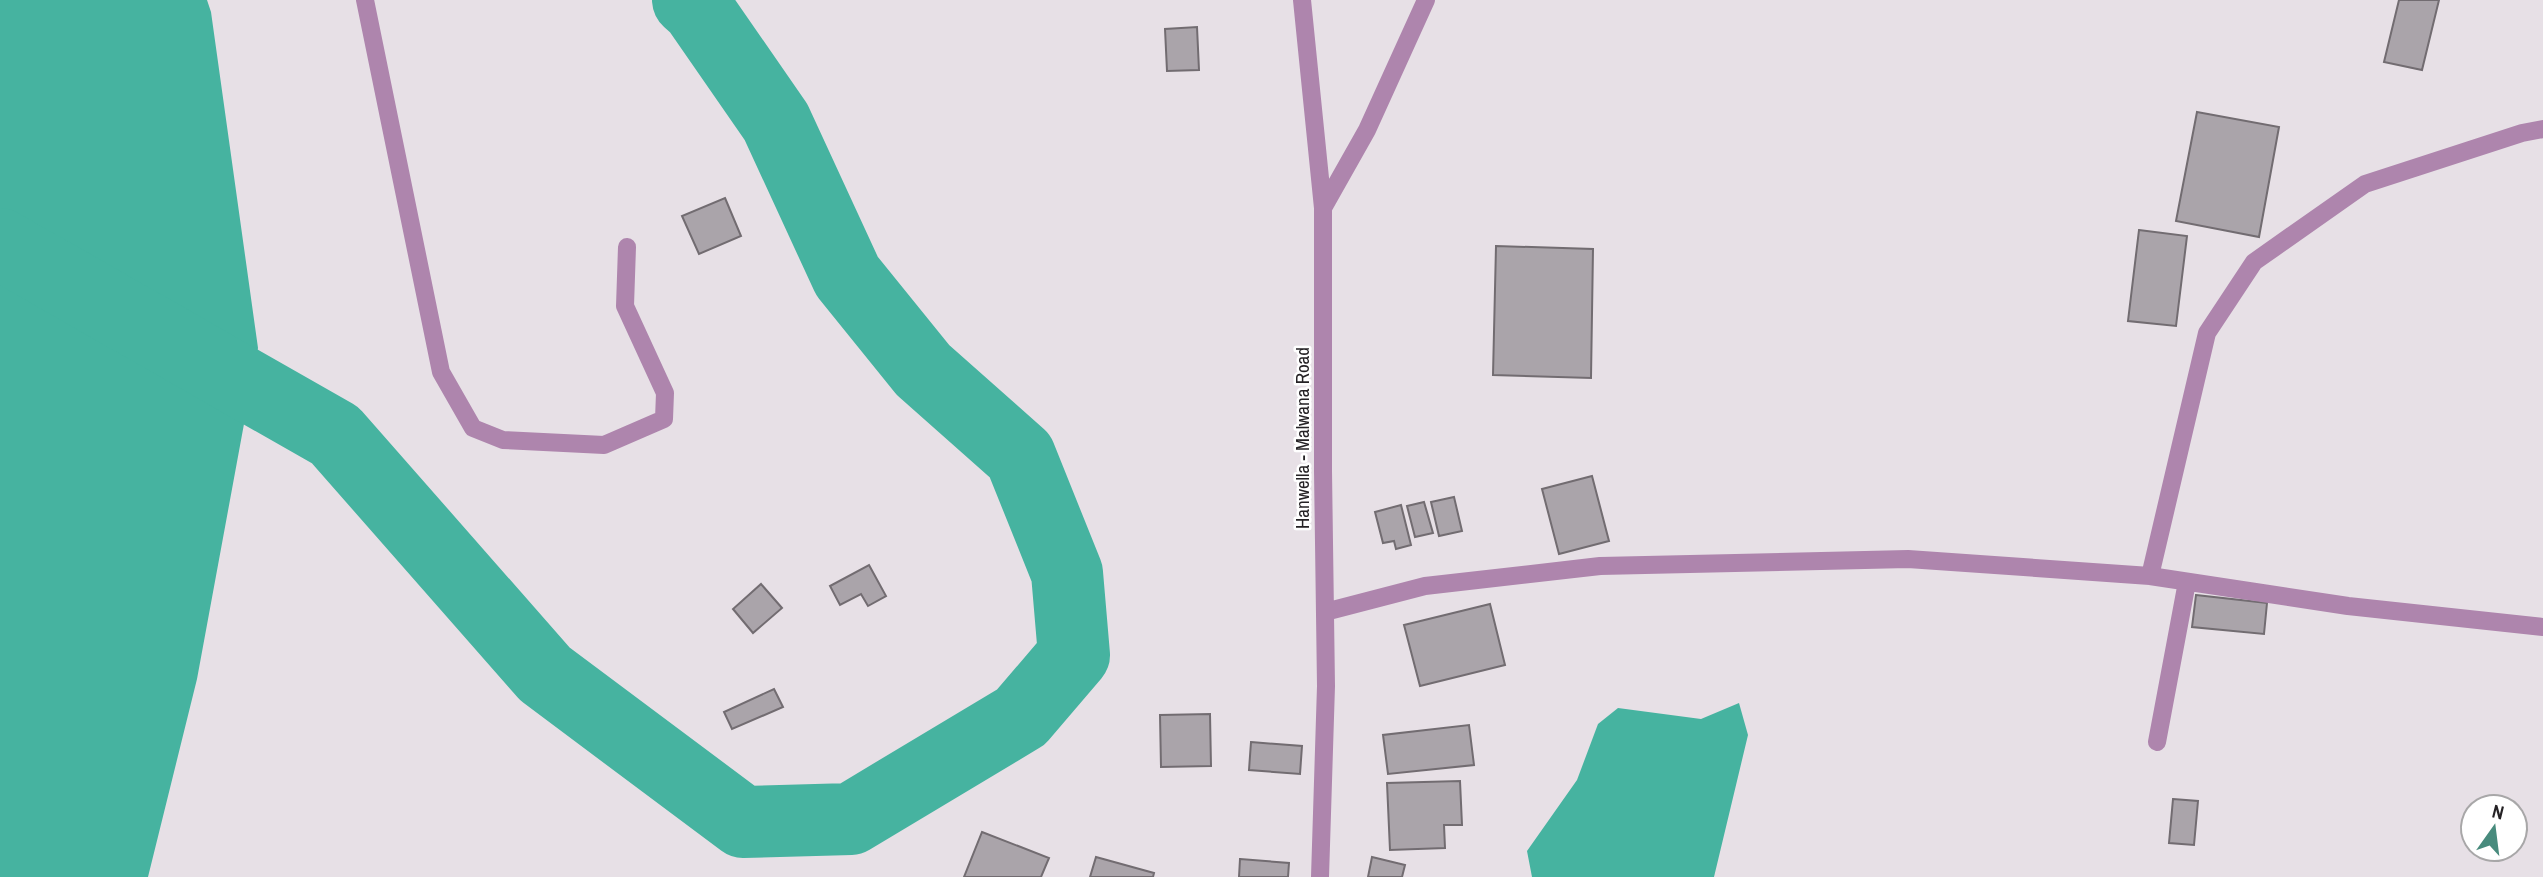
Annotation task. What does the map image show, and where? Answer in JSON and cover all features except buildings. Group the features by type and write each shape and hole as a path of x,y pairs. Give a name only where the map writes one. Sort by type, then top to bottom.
{"street":[{"path":"365,0 441,372 473,428 503,440 604,445 664,419 664,393 625,306 627,247"},
{"name":"Hanwella - Malwana Road","path":"1302,0 1323,208 1326,686 1320,877"},
{"path":"1323,208 1367,130 1426,0"},
{"path":"2150,576 2207,333 2254,262 2365,184 2522,133 2543,129"},
{"path":"1325,612 1425,586 1600,566 1908,559 2150,576 2348,606 2543,627"},
{"path":"2157,742 2187,582"}],"shaded area":[{"path":"0,0 207,0 211,12 258,348 197,679 148,877 0,877"},
{"path":"1739,703 1748,735 1714,877 1532,877 1527,851 1577,780 1598,724 1618,708 1701,719"}],"waterway":[{"path":"0,244 335,435 545,674 743,822 851,819 1021,717 1074,655 1067,573 1020,456 923,370 847,276 776,122 697,8 688,0"}]}
